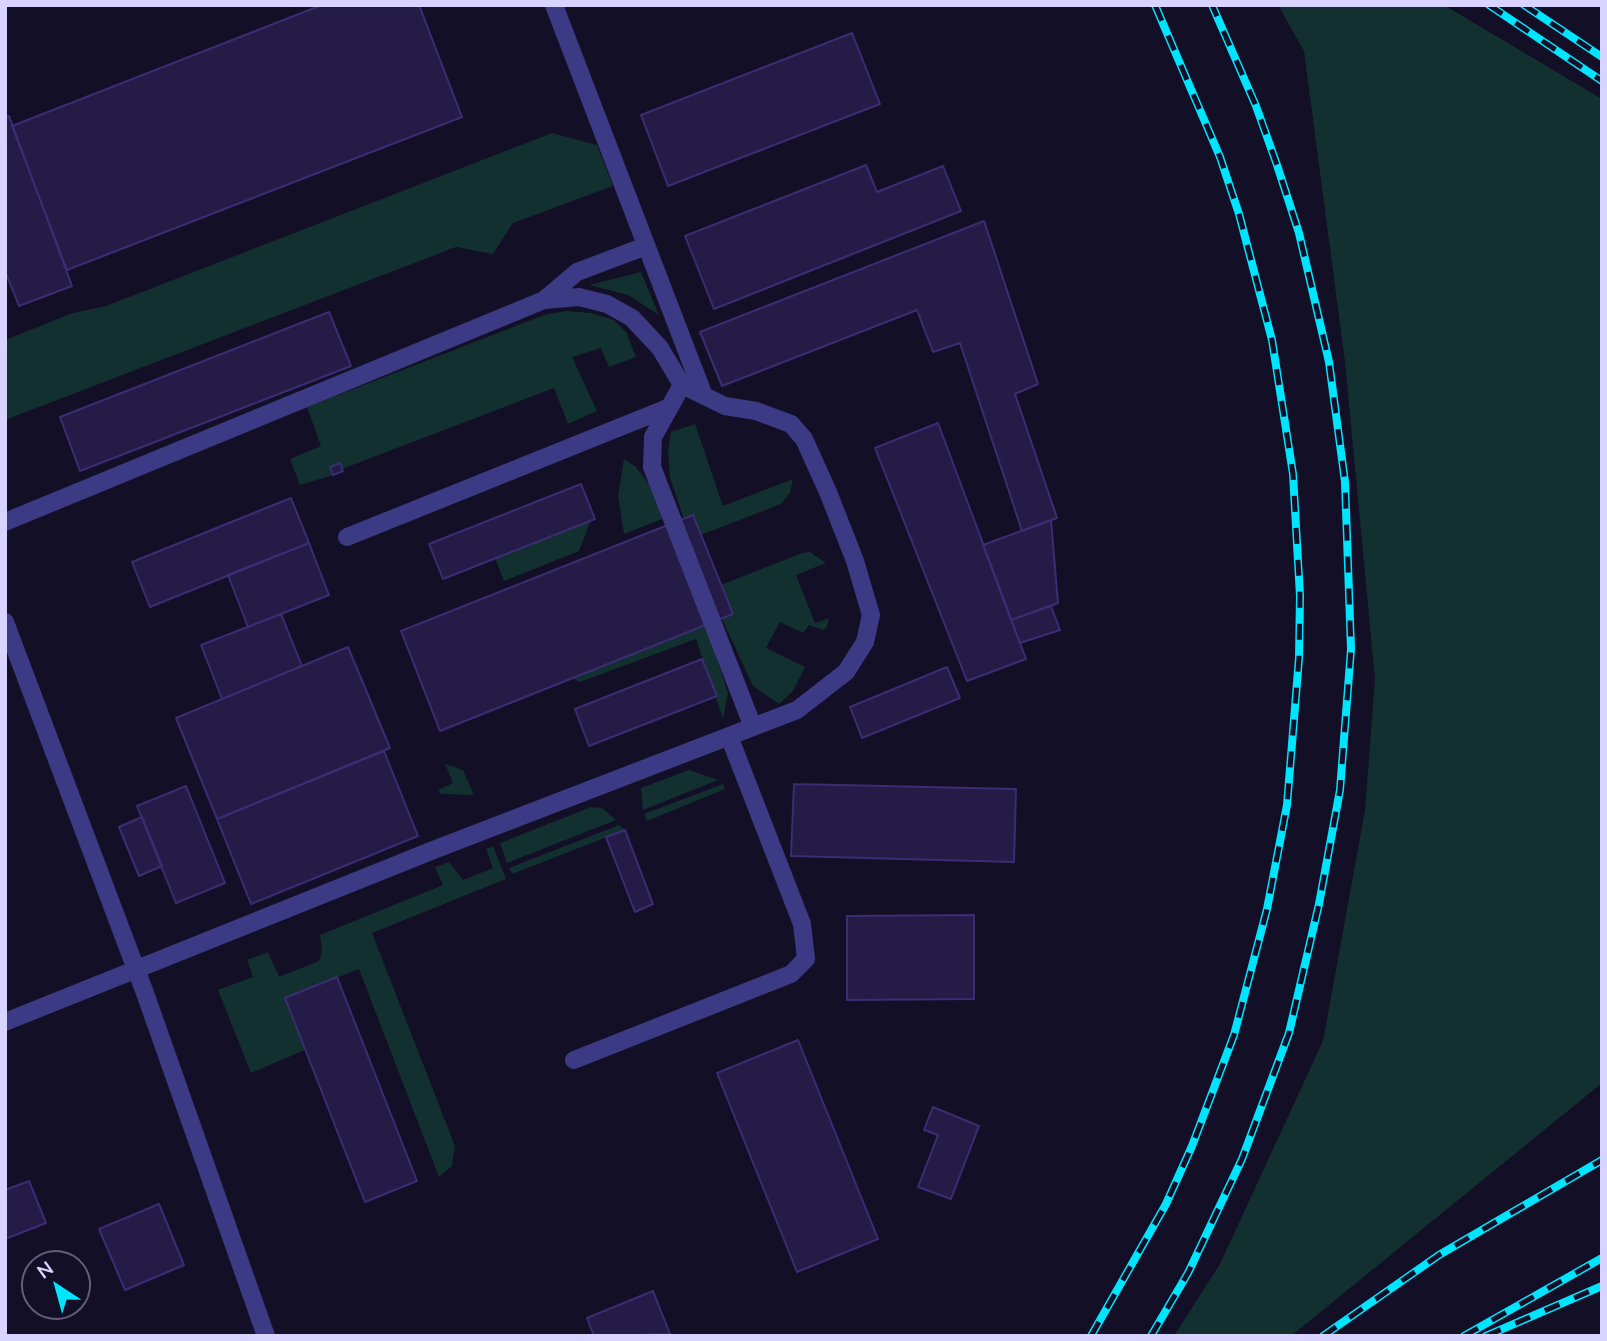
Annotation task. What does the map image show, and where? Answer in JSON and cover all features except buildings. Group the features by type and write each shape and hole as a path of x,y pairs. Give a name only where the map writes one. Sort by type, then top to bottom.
{"street":[{"path":"554,5 704,396"},
{"path":"544,300 577,272 646,246"},
{"path":"5,522 544,300 579,297 607,304 632,318 660,348 682,385 724,406 756,411 790,424 804,439 851,550 871,615 865,642 846,672 797,710 436,849 5,1022"},
{"path":"682,385 653,437 652,467 753,727"},
{"path":"347,537 670,407"},
{"path":"5,622 137,970 266,1336"},
{"path":"574,1060 791,974 806,959 802,924 729,736"}],"green space":[{"path":"1278,5 1444,5 1602,99 1602,1083 1291,1336 1174,1336 1220,1264 1323,1041 1365,810 1375,679 1345,362 1304,51"},
{"path":"552,133 597,145 613,186 513,223 493,254 456,247 5,420 5,340 73,313 106,306"},
{"path":"641,272 659,315 628,295 589,285"},
{"path":"566,311 591,313 614,320 626,332 636,357 609,367 601,348 572,357 597,411 568,424 554,388 342,469 339,463 330,467 333,475 300,485 290,459 321,446 307,407 544,315"},
{"path":"695,424 723,506 793,479 790,493 781,504 701,535 693,515 684,519 670,478 668,452 671,432"},
{"path":"624,459 636,467 649,484 665,518 624,534 618,496"},
{"path":"591,520 579,551 504,581 495,558"},
{"path":"810,552 826,563 796,575 815,623 829,618 827,627 823,630 809,625 803,633 780,622 766,648 805,667 793,691 779,704 753,686 722,619 733,614 721,585"},
{"path":"706,625 728,693 723,719 696,639 580,682 573,678"},
{"path":"445,764 463,770 474,795 441,794 438,790 453,783"},
{"path":"689,770 718,780 643,810 641,788"},
{"path":"723,784 725,789 647,821 644,814"},
{"path":"591,807 602,808 616,820 507,863 500,843"},
{"path":"619,825 625,830 512,874 509,868"},
{"path":"493,846 506,879 372,933 455,1146 452,1166 439,1177 359,969 285,998 305,1050 251,1073 218,990 253,977 247,960 268,952 279,977 319,961 322,952 320,935 443,885 435,867 449,862 463,880 493,868 486,849"}],"railway":[{"path":"1091,1336 1166,1204 1192,1146 1234,1035 1267,909 1287,805 1299,658 1300,596 1293,474 1272,340 1239,214 1220,157 1155,5"},
{"path":"1151,1336 1188,1273 1242,1159 1289,1033 1319,904 1340,790 1351,649 1345,482 1329,362 1299,233 1277,165 1256,106 1212,5"},
{"path":"1489,5 1602,81"},
{"path":"1524,5 1602,57"},
{"path":"1323,1336 1439,1255 1602,1160"},
{"path":"1464,1336 1602,1258"},
{"path":"1486,1336 1602,1286"}]}
